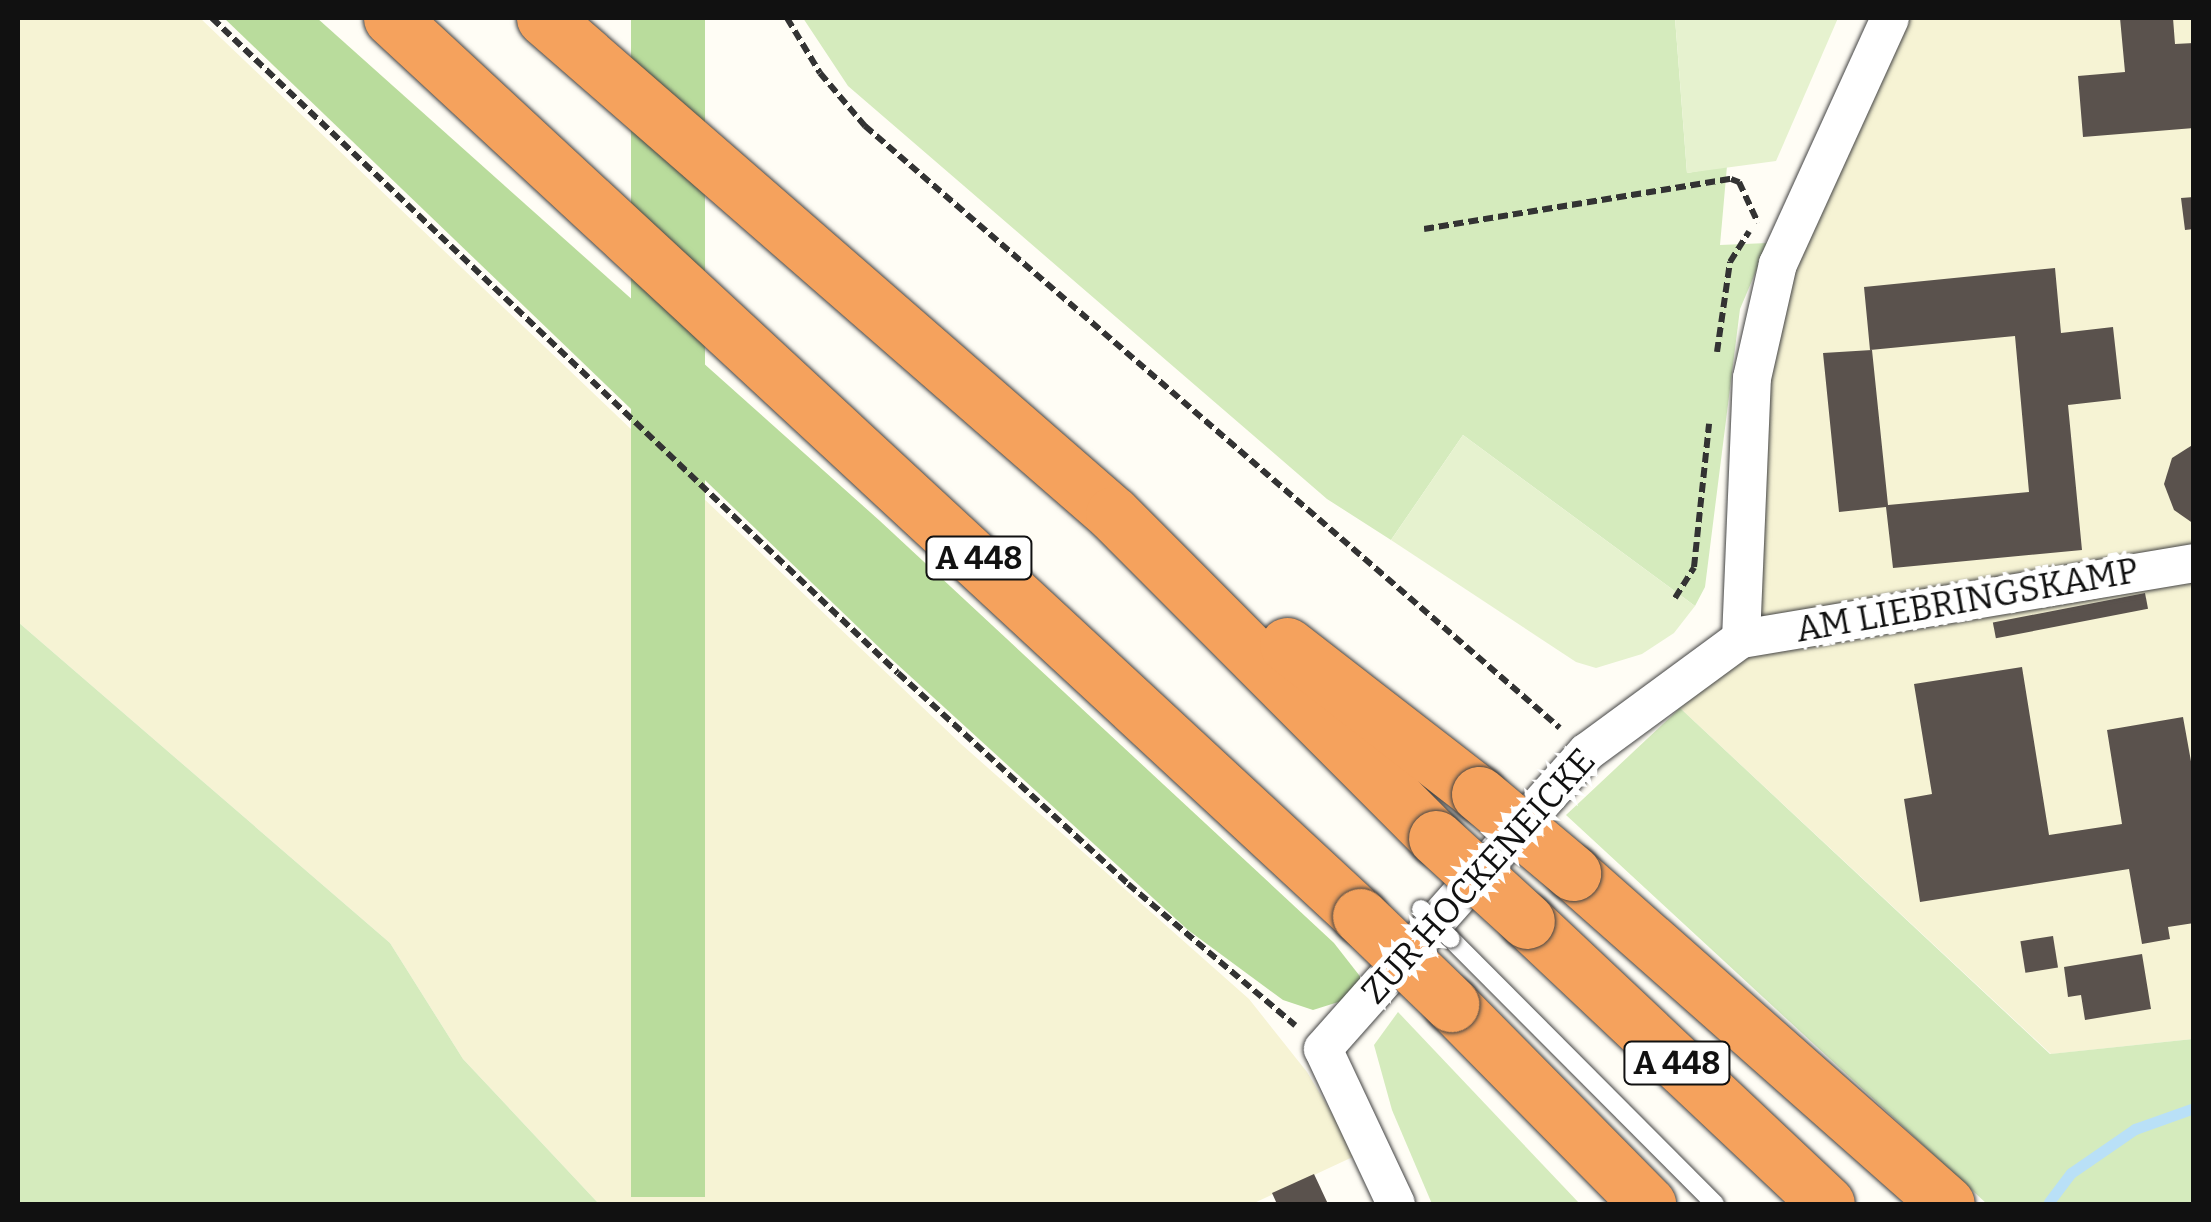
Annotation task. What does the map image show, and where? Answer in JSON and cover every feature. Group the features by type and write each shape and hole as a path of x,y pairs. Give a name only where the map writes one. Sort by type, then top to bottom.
{"highway":[{"name":"A 448","path":"391,18 1360,916 1648,1204"},
{"name":"A 448","path":"544,18 1113,514 1479,794 1947,1204"},
{"name":"A 448","path":"1113,514 1436,838 1827,1204"}],"street":[{"path":"1741,638 1752,378 1778,264 1890,18"},
{"name":"AM LIEBRINGSKAMP","path":"1741,638 2194,562"},
{"name":"ZUR HOCKENEICKE","path":"1323,1048 1586,752 1741,638"},
{"path":"1323,1048 1396,1204"}],"lane":[{"path":"1420,910 1716,1204"}],"path":[{"path":"212,18 927,700 1128,884 1323,1048"},
{"path":"787,18 820,73 865,126 1586,752"},
{"path":"1424,229 1731,179 1749,198 1755,221"}],"shaded area":[{"path":"18,18 200,18 961,744 1249,999 1307,1072 1357,1155 1252,1204 599,1204 463,1059 390,943 18,622"},
{"path":"1907,18 2193,18 2193,1039 2051,1054 1680,708 1741,657 1759,435 1781,296"}],"green space":[{"path":"224,18 317,18 880,521 1334,943 1366,984 1351,998 1313,1010 1283,1000 1188,930 887,655"},
{"path":"631,18 705,18 705,1197 631,1197"},
{"path":"803,18 1675,18 1687,173 1727,166 1720,245 1768,243 1740,309 1705,587 1695,606 1463,435 1391,540 1327,499 848,86"},
{"path":"1675,18 1838,18 1776,161 1687,173"},
{"path":"1463,435 1695,606 1674,633 1642,654 1596,668 1576,662 1391,540"},
{"path":"18,622 390,943 463,1059 599,1204 18,1204"},
{"path":"1680,708 2050,1054 2193,1039 2193,1204 1987,1204 1566,815"},
{"path":"1398,1012 1580,1204 1432,1204 1392,1110 1374,1045"}],"building":[{"path":"2120,18 2173,18 2175,44 2194,43 2194,128 2083,137 2078,76 2125,72"},
{"path":"2194,197 2194,229 2185,230 2181,198"},
{"path":"2055,268 2061,333 2113,327 2121,399 2068,405 2082,550 1893,568 1886,507 1839,512 1823,353 1872,350 1888,505 2029,492 2015,336 1870,350 1864,287"},
{"path":"2194,444 2194,524 2174,510 2164,484 2172,458"},
{"path":"2145,593 2148,609 1996,638 1993,623"},
{"path":"2022,667 2049,835 2122,824 2107,730 2183,717 2194,778 2194,923 2168,927 2170,939 2142,944 2129,869 1920,902 1904,799 1932,794 1914,684"},
{"path":"2053,936 2058,968 2025,973 2020,941"},
{"path":"2142,954 2151,1009 2085,1020 2081,995 2068,997 2064,967"},
{"path":"1314,1174 1328,1204 1277,1204 1272,1193"}],"waterway":[{"path":"2049,1202 2071,1173 2135,1129 2194,1108"}]}
